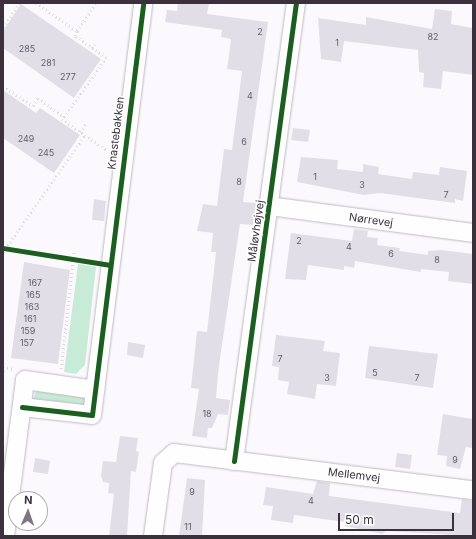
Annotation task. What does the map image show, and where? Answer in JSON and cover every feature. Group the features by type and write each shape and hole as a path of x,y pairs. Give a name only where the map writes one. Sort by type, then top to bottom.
{"street":[{"name":"Knastebakken","path":"22,407 92,415 142,3"},
{"name":"Måløvhøjvej","path":"234,461 296,3"},
{"name":"Nørrevej","path":"269,206 473,233"},
{"path":"6,536 25,380 58,386 95,390"},
{"path":"153,536 163,463 174,453 234,461"},
{"name":"Mellemvej","path":"234,461 473,490"}],"path":[{"path":"3,27 19,3"},
{"path":"36,3 77,31"},
{"path":"96,3 75,36 106,58 62,119 123,161"},
{"path":"92,48 96,42"},
{"path":"3,86 33,106 38,98 64,117"},
{"path":"80,132 87,122"},
{"path":"4,250 85,135"},
{"path":"4,250 14,250"},
{"path":"58,386 75,260 74,252"},
{"path":"67,258 82,261"},
{"path":"3,372 3,367 21,370"}],"green space":[{"path":"78,264 96,267 85,365 76,374 64,372"},
{"path":"42,388 87,396 86,405 79,407 33,400 36,391"}],"building":[{"path":"178,3 209,3 207,14 268,22 243,202 256,203 253,225 240,224 219,365 216,398 230,400 228,415 218,414 212,428 208,428 207,438 192,436 199,389 191,388 197,331 207,332 216,252 211,252 213,233 197,231 203,204 217,206 224,149 232,150 242,71 227,69 231,39 221,37 222,30 165,22 167,10 177,11"},
{"path":"21,4 101,59 74,98 3,48 3,31"},
{"path":"435,9 452,11 451,24 473,28 473,75 443,71 441,89 423,87 424,73 419,72 418,50 344,41 341,62 321,59 318,18 366,25 366,17 432,29"},
{"path":"3,90 36,113 40,108 80,135 54,173 3,138"},
{"path":"293,128 310,130 308,142 291,140"},
{"path":"301,157 338,160 337,169 363,172 363,164 379,167 378,174 412,179 413,172 439,175 440,167 467,171 463,201 455,199 455,203 380,193 364,195 297,182"},
{"path":"94,199 106,201 104,221 92,220"},
{"path":"354,229 368,231 367,237 378,238 377,245 400,248 399,251 428,255 428,251 441,250 473,254 473,284 448,281 449,272 421,269 421,272 355,261 354,268 344,266 344,270 308,265 306,280 285,279 291,233 352,241"},
{"path":"24,262 70,270 58,364 11,358"},
{"path":"276,335 325,341 323,351 340,353 336,386 317,384 315,399 287,394 289,382 278,380 279,367 272,366"},
{"path":"128,342 145,345 143,358 127,355"},
{"path":"369,346 438,354 433,388 365,378"},
{"path":"443,414 473,419 473,448 466,447 460,469 446,466 447,456 437,455"},
{"path":"120,436 138,438 136,451 139,452 136,472 131,471 127,536 109,536 114,494 108,493 109,483 103,482 101,476 103,461 116,462"},
{"path":"397,453 412,455 410,469 395,467"},
{"path":"35,458 50,461 48,474 33,472"},
{"path":"187,478 205,480 202,536 179,536"},
{"path":"317,481 330,483 329,496 460,513 462,499 473,501 473,536 386,531 382,534 345,526 345,522 294,515 293,523 271,520 273,506 263,505 266,487 313,494"}],"cycle path":[{"path":"22,407 92,415 143,3"},
{"path":"234,461 296,3"},
{"path":"3,248 110,265"}]}
